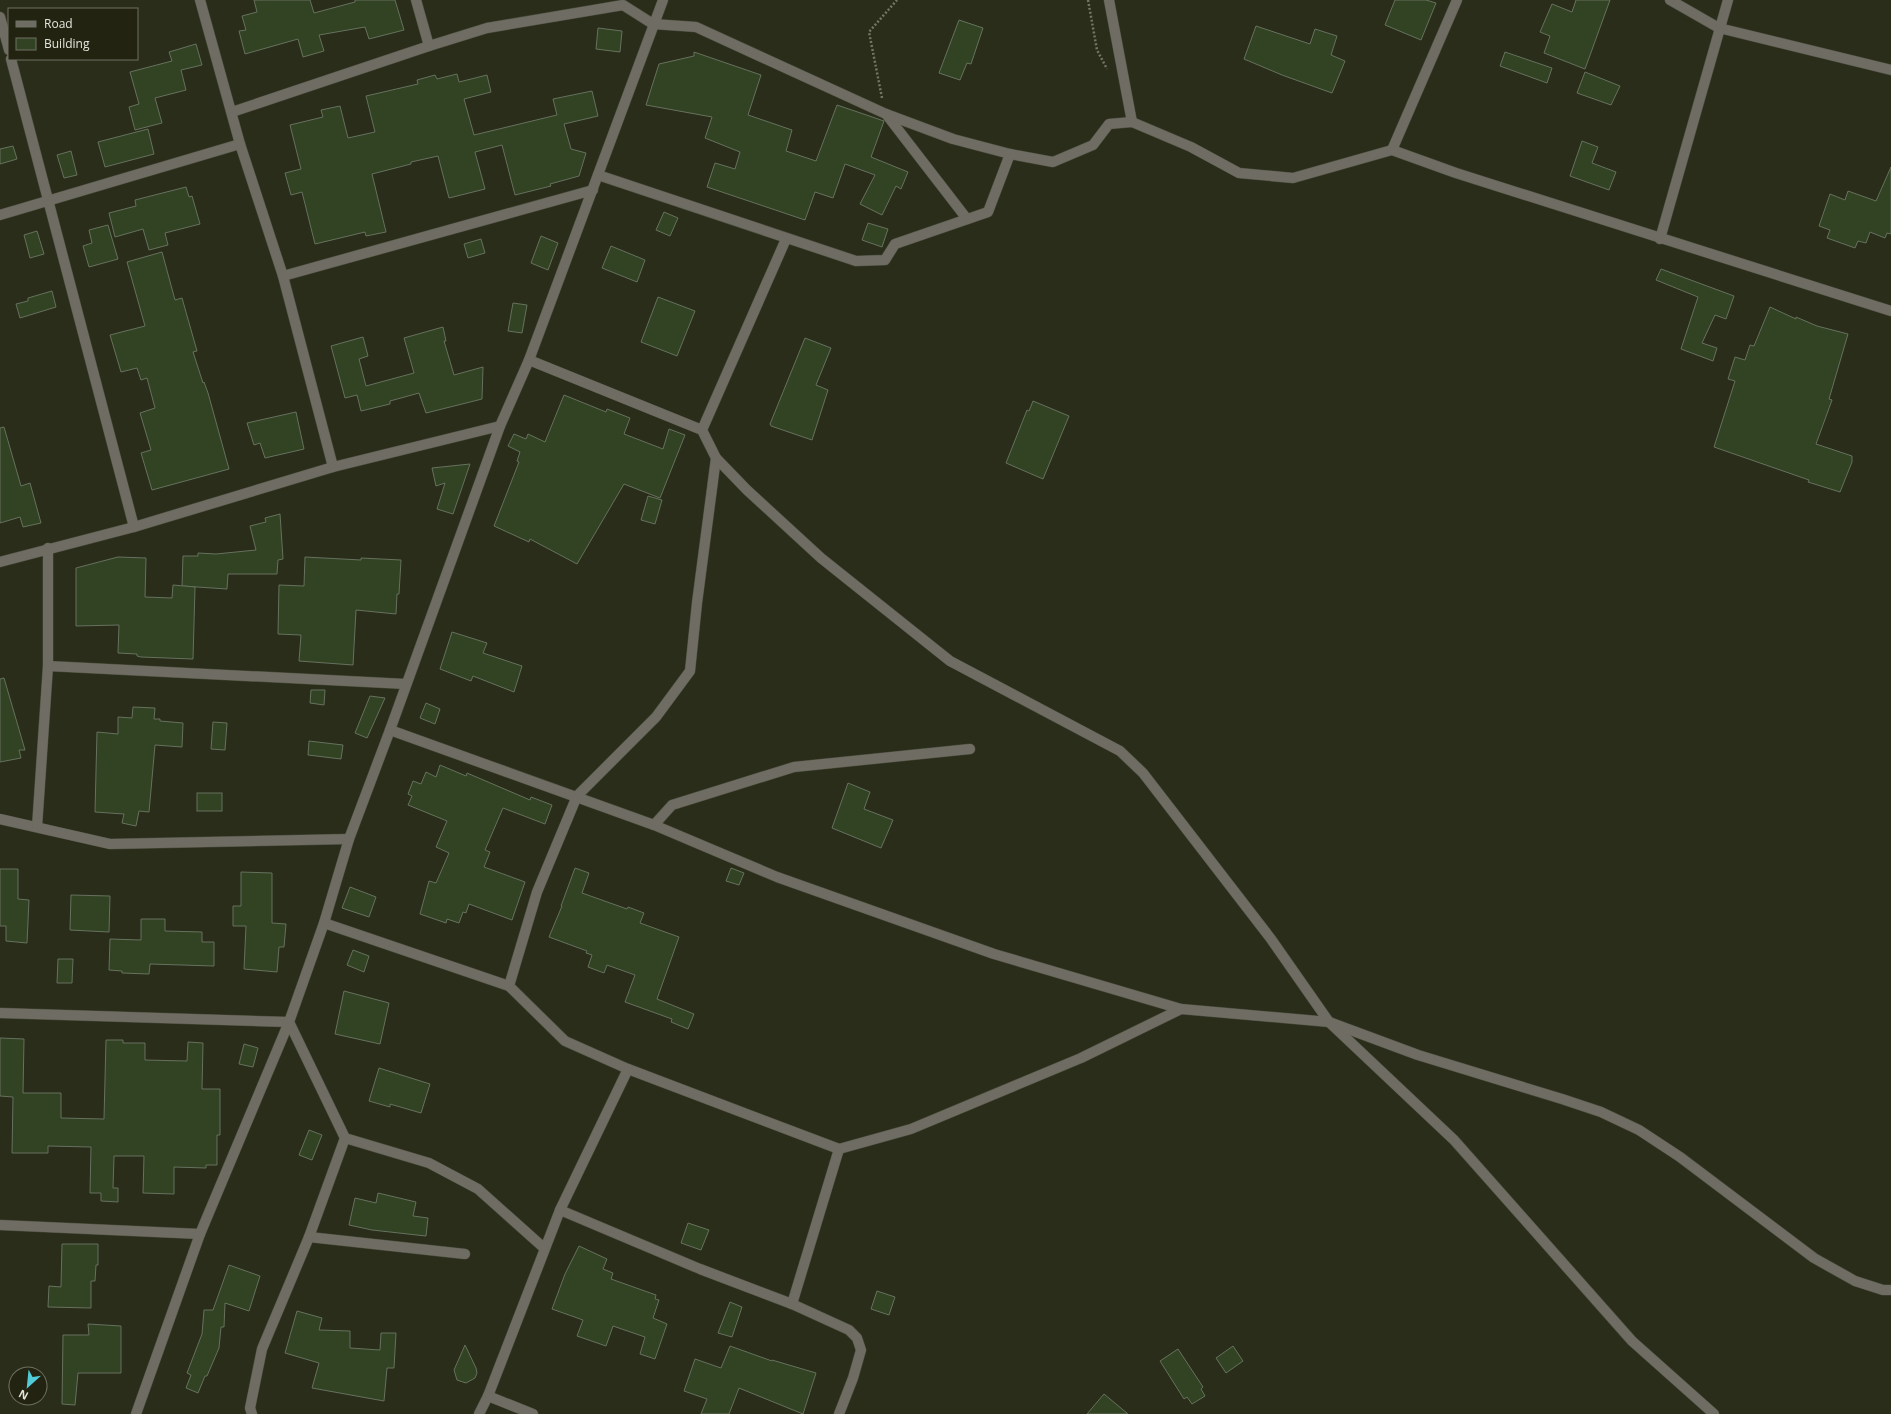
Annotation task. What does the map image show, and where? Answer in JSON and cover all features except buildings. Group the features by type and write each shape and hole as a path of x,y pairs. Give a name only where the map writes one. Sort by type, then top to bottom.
{"street":[{"path":"200,0 240,144 282,276 333,467"},
{"path":"416,0 429,46"},
{"path":"136,1414 200,1234 288,1022 324,923 349,838 390,730 500,426 529,360 663,0"},
{"path":"1109,0 1132,122"},
{"path":"1392,150 1457,0"},
{"path":"1670,0 1719,28 1891,70"},
{"path":"1660,239 1728,0"},
{"path":"232,112 487,28 623,3 653,24 696,27 886,114 953,139 1010,154 1053,162 1093,145 1110,124 1132,122 1191,147 1239,173 1294,178 1392,150 1456,173 1660,239 1891,311"},
{"path":"0,17 8,46"},
{"path":"11,60 50,200 134,527"},
{"path":"886,114 967,219"},
{"path":"0,215 240,144"},
{"path":"598,175 786,239 856,261 885,260 896,244 988,212 1010,154"},
{"path":"282,276 593,190"},
{"path":"702,430 786,239"},
{"path":"529,360 702,430 716,458 747,490 822,558 950,661 1120,751 1134,763 1271,938 1329,1022 1454,1140 1632,1340 1714,1414"},
{"path":"0,562 48,548 134,527 333,467 500,426"},
{"path":"509,986 537,892 577,796 656,717 690,671 697,602 716,458"},
{"path":"37,827 48,666 48,548"},
{"path":"48,666 406,684"},
{"path":"390,730 577,796 654,825 777,877 994,954 1181,1009 1329,1022 1418,1055 1601,1112 1639,1130 1680,1157 1814,1258 1855,1281 1884,1290 1891,1290"},
{"path":"654,825 672,805 794,767 970,749"},
{"path":"0,819 110,844 349,838"},
{"path":"324,923 509,986 565,1041 628,1069 838,1149 911,1129 1081,1058 1181,1009"},
{"path":"0,1013 288,1022"},
{"path":"252,1414 250,1408 262,1349 309,1237 345,1138 288,1022"},
{"path":"479,1414 488,1396 544,1248 560,1210 628,1069"},
{"path":"345,1138 429,1164 478,1189 544,1248"},
{"path":"792,1304 838,1149"},
{"path":"560,1210 700,1269 792,1304 849,1330 857,1338 861,1350 853,1378 839,1414"},
{"path":"0,1225 200,1234"},
{"path":"309,1237 465,1254"},
{"path":"488,1396 533,1414"}],"path":[{"path":"886,114 868,32 898,0"}]}
